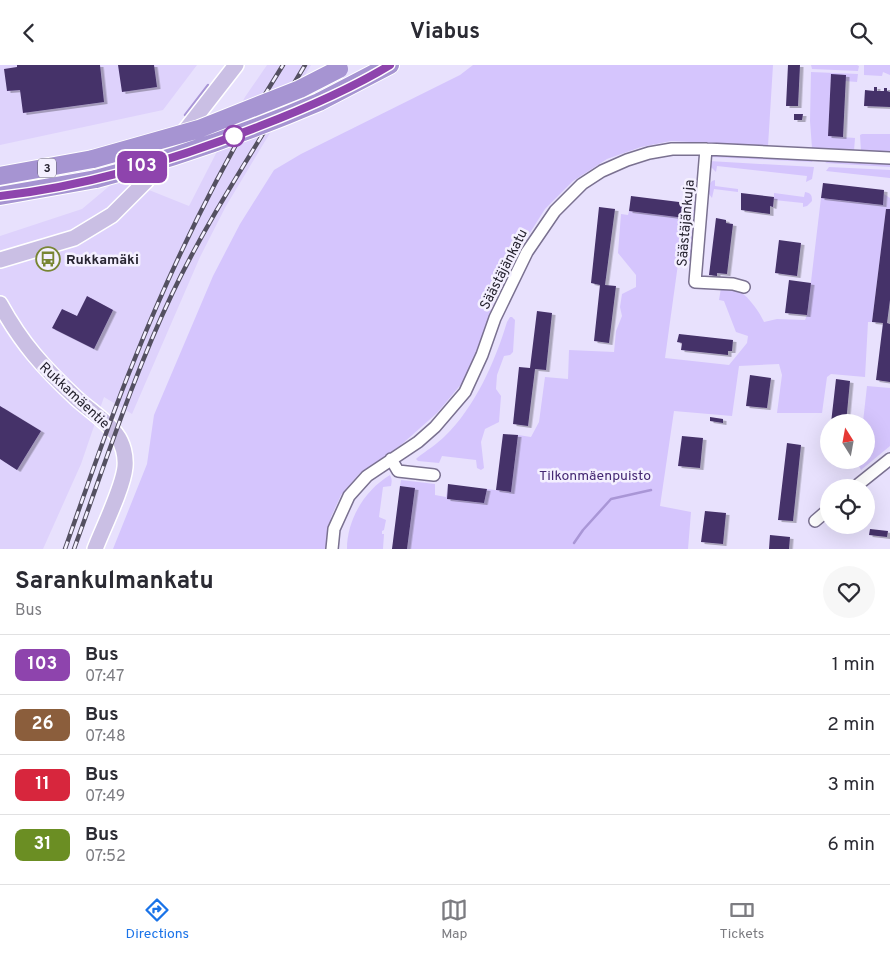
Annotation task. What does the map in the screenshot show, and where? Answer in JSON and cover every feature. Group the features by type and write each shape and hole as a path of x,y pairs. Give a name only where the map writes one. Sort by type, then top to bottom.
{"highway":[{"name":"3","path":"0,196 96,179 145,166 220,141 319,102 390,65"},
{"name":"3","path":"0,176 93,159 199,129 300,89 343,67"}],"main road":[{"path":"0,260 74,239 112,215 146,181 236,65"},
{"name":"Rukkamäentie","path":"0,304 18,335 41,364 77,399 112,429 121,444 125,458 124,475 95,549"}],"street":[{"name":"Säästäjänkatu","path":"332,549 334,529 349,496 367,476 418,442 435,427 464,392 482,355 495,318 527,252 554,211 574,190 602,171 640,155 672,149 890,158"},
{"name":"Säästäjänkuja","path":"706,149 695,282 733,284 744,287"},
{"path":"391,459 398,471 434,475"},
{"path":"865,479 890,459"},
{"path":"814,521 820,516"}],"shaded area":[{"path":"0,65 197,65 163,110 0,145"},
{"path":"267,65 311,65 226,206 200,257 132,414 104,397 81,464 43,549 0,549 0,236 82,209 119,178 189,206 245,97"}],"green space":[{"path":"473,65 773,65 768,146 671,141 641,147 607,159 573,181 545,209 514,258 494,301 477,353 463,382 437,413 401,445 359,474 341,495 331,517 327,549 113,549 147,464 154,415 213,276 240,224 274,170 301,154 460,75"},
{"path":"811,65 859,66 858,71 812,69"},
{"path":"864,65 890,65 890,75 883,72 882,76 864,75"},
{"path":"811,72 858,74 857,82 845,81 831,75 828,136 855,138 854,151 812,148 810,121"},
{"path":"890,134 890,152 861,151 860,135"},
{"path":"718,154 808,158 813,162 710,157"},
{"path":"830,160 890,163 890,167 825,163"},
{"path":"709,161 814,167 812,179 806,182 807,176 717,166 716,172 711,167"},
{"path":"829,167 890,170 890,178 826,171"},
{"path":"715,180 715,186 738,189 738,192 714,189 712,198 709,194 709,185"},
{"path":"805,192 812,197 812,201 807,206 803,207 803,203 774,200 774,193 804,197"},
{"name":"Tilkonmäenpuisto","path":"884,194 890,198 890,209 886,209 872,322 868,322 865,377 831,374 827,377 822,413 777,413 782,375 779,364 739,366 732,416 674,411 660,506 691,512 688,549 407,549 415,488 400,486 401,480 435,484 435,495 446,497 448,484 447,499 484,503 487,489 511,492 518,435 531,437 539,422 545,377 568,379 569,350 614,352 616,331 622,316 620,307 622,294 636,287 636,275 618,253 621,214 628,215 629,211 685,217 687,203 697,203 690,261 678,264 665,358 729,365 747,343 748,336 736,332 724,301 719,300 721,288 732,288 743,293 755,307 764,322 777,319 805,320 821,198 882,205"},
{"path":"510,317 515,320 513,352 510,355 504,356 497,375 496,389 501,396 499,422 485,429 481,442 484,468 481,470 477,468 476,460 442,456 439,463 418,461 417,458 442,439 456,424 475,398 490,368"},
{"path":"867,386 890,388 890,446 875,458 875,414 864,414"},
{"path":"390,475 392,480 391,486 383,487 379,517 386,520 384,530 382,531 382,534 384,534 383,549 347,549 350,527 359,506 381,481"}],"building":[{"path":"17,65 100,65 104,102 23,113 20,90 7,91 4,69 17,67"},
{"path":"118,65 154,65 157,87 122,92"},
{"path":"788,65 800,65 798,106 786,106"},
{"path":"831,74 846,75 843,137 828,136"},
{"path":"874,87 877,87 877,91 884,91 884,88 887,88 887,91 890,92 890,107 864,106 865,90 874,91"},
{"path":"794,114 803,114 802,120 794,120"},
{"path":"823,183 884,190 883,205 821,198"},
{"path":"741,193 774,197 773,207 770,206 770,214 741,210"},
{"path":"631,196 687,203 685,218 629,211"},
{"path":"599,207 615,209 605,285 616,286 609,343 594,341 600,285 591,283"},
{"path":"886,209 890,209 890,300 887,323 890,324 890,382 876,380 883,323 872,322"},
{"path":"716,218 733,224 727,274 717,273 717,276 709,275"},
{"path":"779,240 801,243 797,276 775,273"},
{"path":"789,280 811,283 807,315 785,313"},
{"path":"87,296 113,310 94,349 52,328 62,309 77,316"},
{"path":"537,311 552,313 546,370 535,369 528,426 513,424 519,367 530,368"},
{"path":"679,334 733,340 732,351 728,351 728,355 681,350 682,343 677,342"},
{"path":"750,375 771,378 767,408 746,406"},
{"path":"836,379 850,381 847,414 832,414"},
{"path":"0,406 41,431 17,470 0,459"},
{"path":"710,417 723,419 723,423 710,421"},
{"path":"503,434 518,435 511,492 496,490"},
{"path":"682,436 703,438 700,468 678,466"},
{"path":"787,443 801,445 793,521 778,520"},
{"path":"448,484 487,489 484,503 447,499"},
{"path":"400,486 415,488 407,549 392,549"},
{"path":"705,511 726,513 723,544 701,542"},
{"path":"875,530 888,531 887,537 869,535 875,534"},
{"path":"770,535 790,537 789,549 769,549"}],"waterway":[{"path":"185,115 208,85"},
{"path":"574,543 611,499 651,490"}],"railway":[{"path":"65,549 115,409 165,286 220,173 283,65"},
{"path":"74,549 132,388 172,294 202,235 305,65"}],"bus line":[{"name":"103","path":"0,196 96,179 202,148 319,102 390,65"}],"place":[{"name":"Rukkamäki","path":"48,259"}]}
